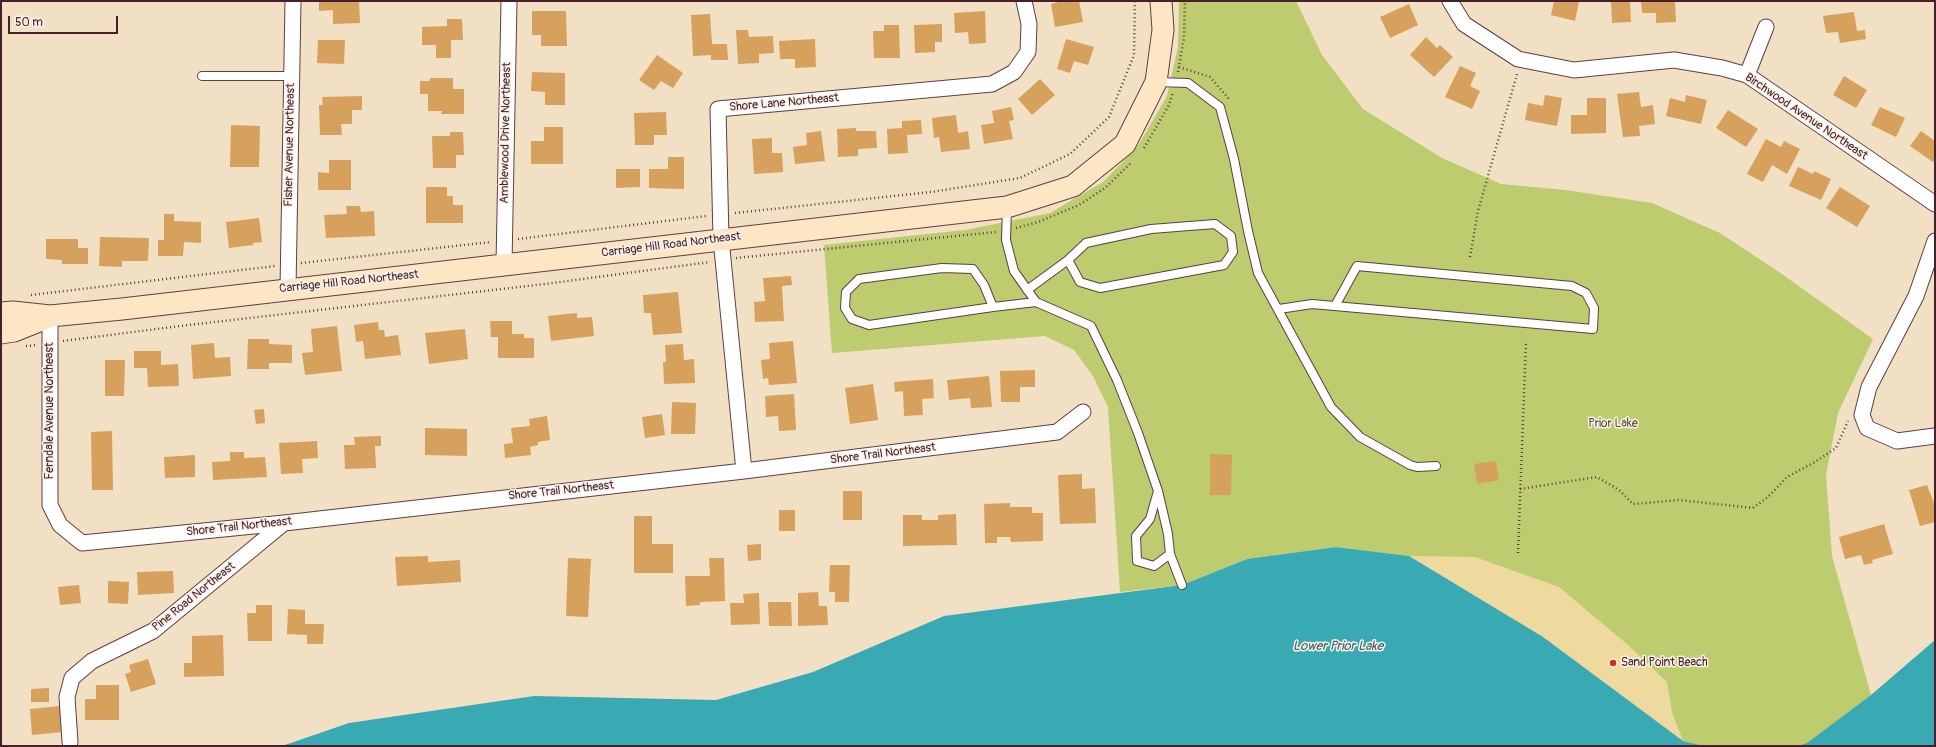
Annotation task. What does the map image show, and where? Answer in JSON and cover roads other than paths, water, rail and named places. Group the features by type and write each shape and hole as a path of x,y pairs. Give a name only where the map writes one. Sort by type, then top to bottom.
{"street":[{"name":"Fisher Avenue Northeast","path":"288,289 292,1"},
{"name":"Amblewood Drive Northeast","path":"504,265 509,1"},
{"name":"Shore Lane Northeast","path":"744,471 721,239 718,109 992,84 1014,72 1028,52 1029,24 1024,1"},
{"name":"Carriage Hill Road Northeast","path":"1,313 13,312 50,316 1007,207 1074,186 1125,144 1156,82 1163,30 1160,1"},
{"name":"Birchwood Avenue Northeast","path":"1450,1 1464,24 1518,58 1574,70 1674,60 1722,68 1747,75 1935,204"},
{"path":"1747,75 1766,27"},
{"path":"1935,241 1916,296 1869,387 1862,415 1868,428 1898,441 1935,436"},
{"name":"Carriage Hill Road Northeast","path":"1,333 14,331 50,316"},
{"name":"Ferndale Avenue Northeast","path":"50,316 50,505"},
{"name":"Shore Trail Northeast","path":"50,505 60,526 82,543 284,523 744,471 1057,432 1083,412"},
{"name":"Pine Road Northeast","path":"70,742 67,696 72,678 92,661 153,631 284,523"}],"lane":[{"path":"202,76 291,76"},
{"path":"1156,82 1188,83 1220,108 1234,159 1258,273 1280,309 1331,406 1360,437 1410,465 1417,467 1436,466"},
{"path":"1007,207 1006,240 1014,271 1036,302 1091,326 1119,386 1138,433 1158,491 1168,534 1170,554 1182,585"},
{"path":"1027,290 1068,260 1086,243 1151,229 1215,224 1231,236 1233,252 1224,265 1100,288 1080,282 1068,260"},
{"path":"1280,309 1312,304 1593,329 1594,308 1586,293 1572,286 1357,266 1335,306"},
{"path":"992,307 984,285 973,269 942,268 859,278 846,292 845,308 852,319 869,325 1036,302"},
{"path":"1158,491 1150,519 1136,536 1137,561 1154,566 1170,554"}],"water":[{"name":"Lower Prior Lake","path":"1336,547 1409,556 1543,637 1683,741 1704,746 282,746 349,723 534,696 716,700 813,672 944,616 1182,585 1247,559"},
{"path":"1935,640 1935,746 1799,746 1807,743 1871,695"}],"place":[{"name":"Sand Point Beach","path":"1613,663"}],"park label":[{"name":"Prior Lake","path":"1613,424"}]}
